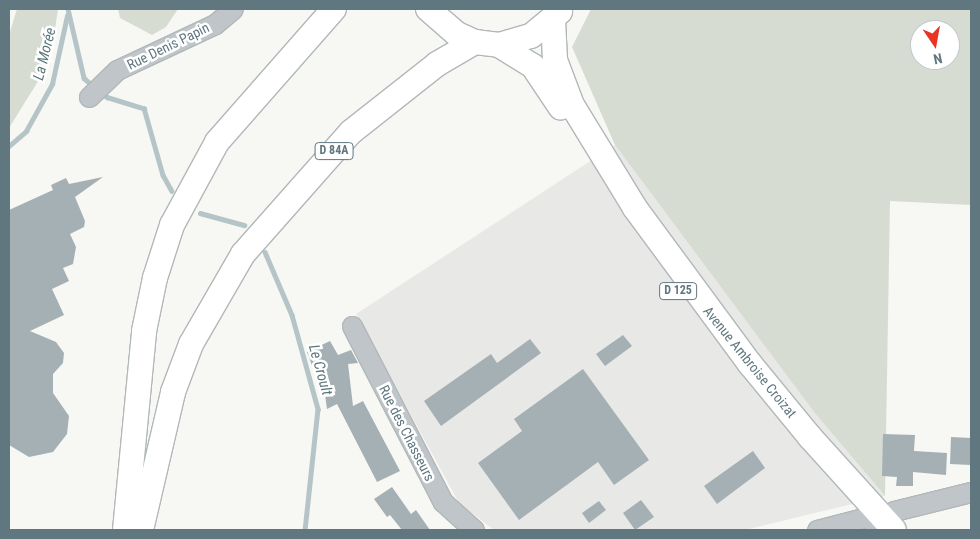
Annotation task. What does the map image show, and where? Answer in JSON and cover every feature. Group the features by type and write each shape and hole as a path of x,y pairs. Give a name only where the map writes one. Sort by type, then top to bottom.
{"main road":[{"path":"125,530 144,331 155,278 172,225 217,142 334,9"},
{"path":"428,9 447,27 475,42 499,45 531,36 558,15"},
{"name":"Avenue Ambroise Croizat","path":"558,15 555,60 572,105 635,208 750,364 879,526"},
{"name":"D 84A","path":"142,530 173,392 191,344 243,254 351,132 437,64 475,42"},
{"name":"Avenue Ambroise Croizat","path":"499,45 525,60 538,72 612,194 698,320 768,409 879,526"}],"street":[{"name":"Rue Denis Papin","path":"89,97 118,70 215,24 234,9"},
{"name":"Rue des Chasseurs","path":"352,326 443,502 474,530"},
{"path":"817,530 879,526 894,511 971,492"}],"shaded area":[{"path":"17,9 58,9 50,62 9,128 9,35"},
{"path":"118,9 178,9 166,27 152,35 120,18"},
{"path":"591,9 971,9 971,205 890,201 885,496 814,412 615,145 572,47"},
{"path":"615,145 814,412 885,496 745,530 494,530 459,503 356,314"}],"building":[{"path":"103,177 75,197 85,221 84,227 70,234 76,247 73,264 63,268 69,281 52,289 64,315 30,331 56,342 64,353 63,363 53,374 53,393 69,416 67,434 53,452 29,457 9,445 9,210 53,190 51,185 66,178 69,184"},
{"path":"623,335 632,346 605,366 596,354"},
{"path":"530,339 541,353 441,426 424,401 491,354 497,363"},
{"path":"330,341 338,355 351,350 358,363 348,364 353,406 363,401 400,471 377,482 337,404 327,409 321,366 313,368 307,352"},
{"path":"583,369 649,460 614,485 598,462 519,520 478,463 522,431 514,419"},
{"path":"883,434 915,435 914,451 947,453 946,475 913,472 913,486 896,486 897,477 882,476"},
{"path":"951,437 971,438 971,465 950,464"},
{"path":"753,451 765,468 717,504 704,486"},
{"path":"392,487 411,514 416,510 430,530 402,530 390,515 387,517 374,499"},
{"path":"641,500 654,517 635,530 623,513"},
{"path":"599,501 606,510 589,523 582,513"}],"waterway":[{"name":"Le Croult","path":"68,9 84,78 94,87"},
{"name":"La Morée","path":"9,146 26,131 52,84 67,16"},
{"name":"Le Croult","path":"100,92 107,97 144,108 163,175 172,191"},
{"name":"Le Croult","path":"200,213 244,225"},
{"name":"Le Croult","path":"265,252 292,315 318,409 305,530"}]}
